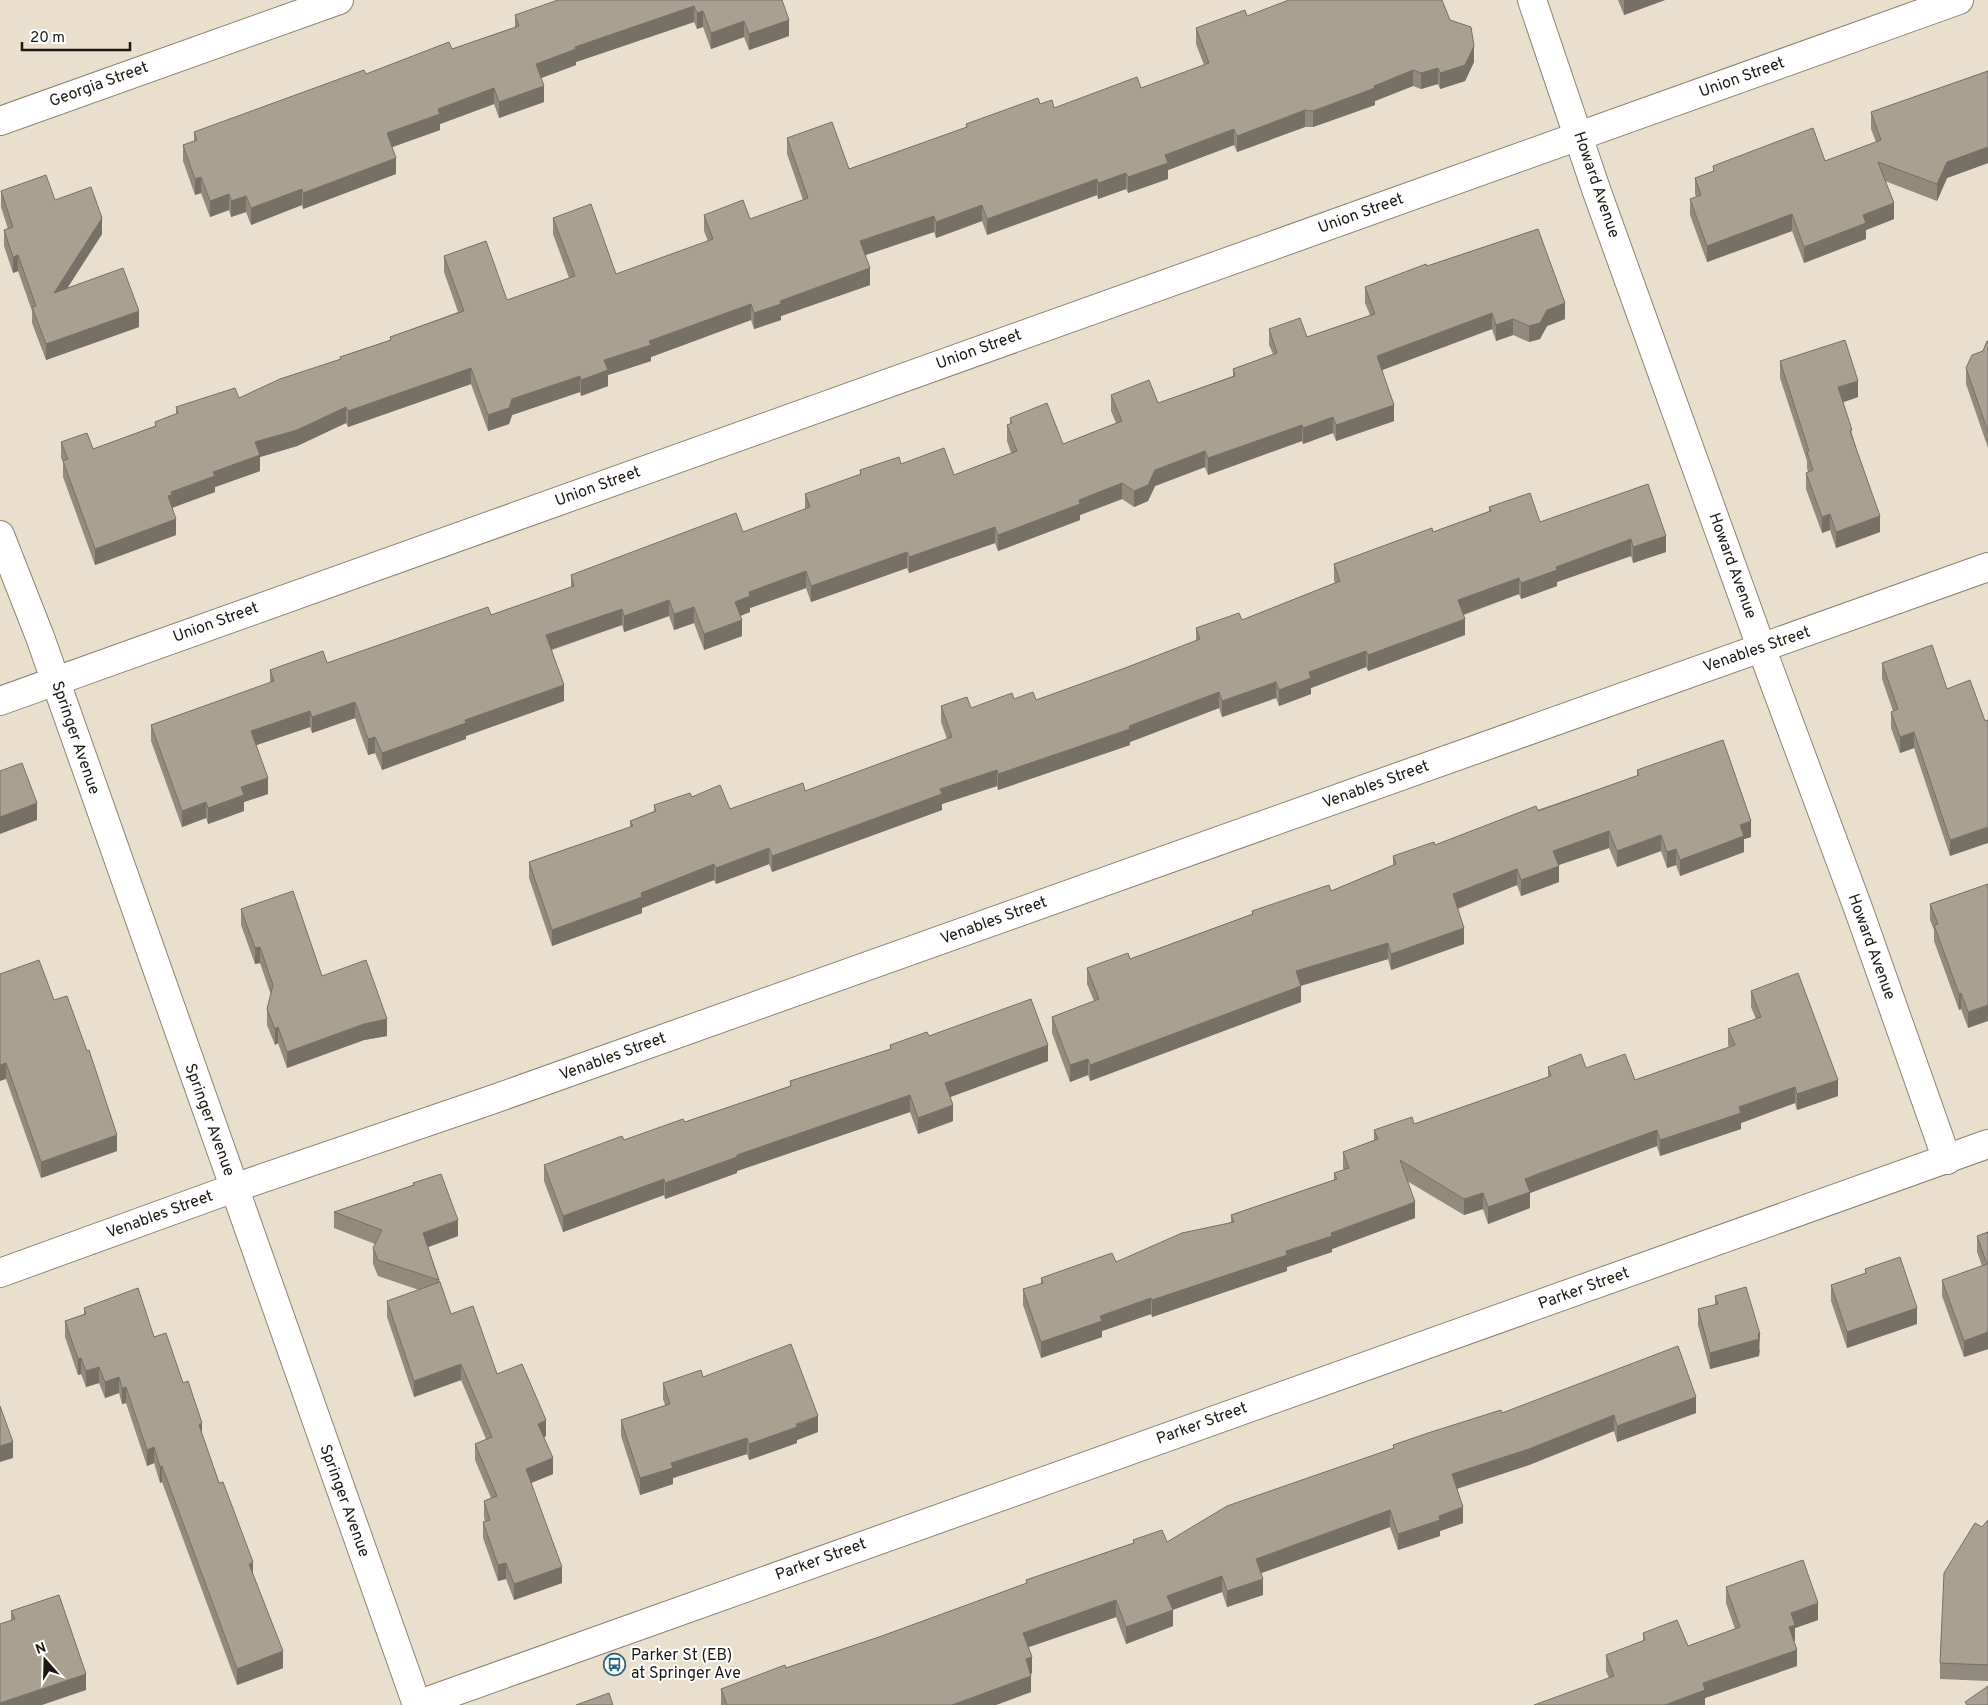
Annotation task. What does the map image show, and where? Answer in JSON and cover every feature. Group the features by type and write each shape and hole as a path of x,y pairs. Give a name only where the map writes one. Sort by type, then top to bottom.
{"street":[{"name":"Georgia Street","path":"0,120 340,0"},
{"name":"Howard Avenue","path":"1532,0 1597,192 1761,647 1858,908 1947,1160"},
{"name":"Union Street","path":"0,701 1959,0"},
{"name":"Springer Avenue","path":"0,535 54,681 417,1705"},
{"name":"Venables Street","path":"0,1273 234,1188 494,1099 1988,567"},
{"name":"Parker Street","path":"417,1705 1988,1144"}],"building":[{"path":"558,0 782,0 789,20 749,34 744,21 711,33 703,11 697,13 694,6 575,47 576,49 536,64 544,86 499,102 494,88 438,109 440,114 387,133 396,158 303,193 302,189 251,208 246,196 231,201 229,194 210,201 201,177 195,179 183,145 197,140 194,132 364,70 366,74 449,42 452,49 519,26 515,15"},
{"path":"1289,0 1442,0 1450,20 1471,27 1474,46 1465,65 1440,73 1438,68 1421,73 1413,70 1374,86 1375,88 1313,111 1305,110 1237,136 1234,129 1165,155 1168,163 1128,177 1126,173 1098,183 1097,179 987,219 982,205 936,222 934,216 860,241 870,268 780,301 781,304 754,313 751,304 649,341 651,345 604,360 608,370 581,380 580,376 512,399 509,408 488,415 471,368 348,411 346,407 297,430 255,442 260,455 213,472 215,476 171,492 172,495 168,496 176,519 95,549 63,461 68,459 61,442 87,433 93,449 156,426 155,422 178,413 176,407 235,388 239,398 280,379 341,359 340,357 391,340 390,337 464,311 444,256 486,241 507,300 575,276 553,218 591,204 616,274 713,239 704,215 743,200 750,219 808,198 787,138 832,122 849,169 967,127 966,124 1038,98 1040,104 1052,100 1054,108 1137,77 1141,88 1209,63 1196,28 1245,10 1247,16"},
{"path":"1988,71 1988,147 1947,162 1937,184 1878,162 1894,203 1863,215 1866,223 1804,247 1792,214 1707,246 1690,199 1701,195 1695,178 1714,171 1713,166 1813,128 1825,161 1881,140 1871,112"},
{"path":"46,175 55,200 91,187 102,218 54,293 123,268 139,311 46,344 32,307 36,306 18,255 13,257 4,230 13,227 1,191"},
{"path":"1538,229 1565,303 1547,310 1540,323 1529,326 1513,319 1496,325 1492,313 1377,356 1394,405 1336,425 1333,417 1303,428 1302,425 1208,458 1205,451 1155,470 1148,485 1134,491 1122,483 1079,500 1080,504 998,535 995,527 909,557 907,552 811,586 806,571 749,592 750,596 735,602 742,620 704,634 694,607 674,614 669,600 624,616 622,609 546,635 564,685 465,720 466,723 382,753 375,737 368,739 355,702 312,717 310,711 251,731 268,778 241,787 244,795 208,808 206,802 182,811 151,725 274,681 270,670 323,651 327,663 488,607 491,615 574,586 571,575 736,513 743,532 810,507 805,494 861,474 860,470 899,457 901,464 944,448 954,475 1017,451 1007,425 1012,423 1010,418 1047,403 1063,444 1122,421 1111,395 1149,380 1158,403 1235,376 1233,369 1277,353 1269,329 1300,318 1307,337 1375,314 1365,287 1426,264 1427,266"},
{"path":"1845,340 1858,381 1838,387 1852,430 1850,431 1880,516 1836,532 1830,514 1822,517 1806,473 1813,470 1807,452 1809,451 1780,361"},
{"path":"1987,341 1988,432 1966,368 1972,355 1983,351"},
{"path":"1648,484 1666,536 1633,547 1631,539 1556,567 1557,570 1521,583 1519,578 1458,600 1465,619 1368,655 1366,651 1309,672 1311,678 1279,690 1276,682 1222,701 1219,692 1129,726 1130,729 998,774 997,770 940,789 942,794 772,856 769,848 716,868 714,864 641,893 642,897 552,930 529,862 633,826 630,821 656,811 654,805 690,793 692,797 720,785 730,809 803,783 805,791 952,737 941,706 967,697 971,708 1012,693 1014,699 1033,692 1036,700 1125,668 1200,639 1196,628 1239,613 1242,620 1340,581 1334,564 1432,528 1433,532 1491,511 1489,507 1530,493 1540,522"},
{"path":"1932,645 1947,689 1970,680 1985,721 1988,720 1988,827 1950,840 1914,732 1900,737 1891,712 1898,709 1882,663"},
{"path":"1723,740 1751,821 1740,825 1744,836 1680,860 1676,849 1667,852 1661,835 1617,851 1609,831 1553,851 1559,866 1521,880 1517,869 1453,894 1464,928 1391,954 1388,943 1296,971 1301,986 1090,1065 1088,1059 1070,1065 1052,1017 1099,999 1087,968 1128,953 1130,959 1253,914 1252,911 1329,885 1331,891 1396,864 1393,856 1434,842 1435,845 1536,806 1538,811 1639,775 1637,770"},
{"path":"22,763 37,803 0,817 0,771"},
{"path":"1988,884 1988,1005 1968,1012 1961,993 1959,994 1934,925 1938,924 1930,904"},
{"path":"293,891 322,976 366,960 387,1019 364,1024 287,1052 278,1027 275,1029 267,1009 273,985 260,947 255,948 241,909"},
{"path":"39,960 54,1000 67,996 87,1051 89,1050 117,1135 41,1162 6,1063 0,1065 0,974"},
{"path":"1798,973 1838,1080 1797,1094 1795,1087 1739,1107 1741,1113 1660,1140 1657,1130 1525,1179 1530,1192 1488,1207 1483,1193 1464,1199 1400,1160 1415,1202 1331,1233 1332,1236 1286,1251 1287,1255 1100,1316 1102,1321 1041,1342 1023,1289 1043,1283 1041,1278 1112,1253 1116,1262 1182,1233 1234,1222 1231,1215 1337,1179 1334,1173 1349,1168 1343,1152 1378,1139 1374,1130 1412,1117 1414,1124 1551,1076 1548,1067 1581,1054 1586,1068 1625,1054 1635,1080 1735,1045 1728,1029 1761,1017 1751,991"},
{"path":"1031,999 1048,1045 945,1083 953,1105 918,1118 910,1095 737,1155 737,1157 665,1183 664,1179 563,1216 544,1165 622,1136 624,1140 683,1119 685,1122 791,1086 790,1081 891,1049 890,1045 927,1032 929,1036"},
{"path":"441,1174 458,1220 423,1233 439,1280 378,1260 373,1248 382,1230 334,1212 414,1185 413,1183"},
{"path":"1988,1232 1988,1332 1964,1341 1942,1280 1987,1264 1977,1236"},
{"path":"1900,1257 1917,1308 1847,1332 1831,1285 1866,1273 1865,1269"},
{"path":"440,1282 451,1314 473,1306 497,1374 522,1364 546,1420 538,1424 553,1458 526,1469 562,1567 514,1584 506,1563 498,1565 483,1522 490,1520 484,1501 497,1496 475,1444 492,1437 461,1364 414,1381 387,1301"},
{"path":"1746,1287 1760,1334 1758,1334 1759,1339 1710,1353 1698,1309 1718,1304 1715,1296"},
{"path":"138,1288 154,1337 166,1333 183,1383 188,1381 202,1423 199,1425 219,1483 223,1482 253,1562 249,1564 283,1651 237,1669 162,1466 160,1467 154,1447 147,1450 126,1387 122,1388 119,1377 105,1382 99,1367 86,1371 81,1358 78,1359 65,1321 86,1314 84,1308"},
{"path":"791,1344 818,1416 796,1424 797,1427 749,1444 747,1438 671,1463 673,1468 640,1478 621,1420 670,1404 663,1383 701,1370 703,1377"},
{"path":"1678,1346 1696,1397 1617,1426 1614,1415 1529,1449 1452,1474 1463,1507 1439,1516 1440,1520 1398,1534 1390,1510 1256,1559 1263,1579 1227,1591 1222,1576 1167,1596 1173,1610 1126,1627 1116,1600 1023,1633 1032,1657 1026,1659 1031,1676 952,1705 727,1705 721,1689 785,1665 786,1668 879,1637 1027,1583 1026,1580 1134,1543 1133,1540 1162,1530 1167,1542 1227,1506 1394,1448 1393,1445 1431,1432 1501,1410 1502,1413"},
{"path":"0,1406 13,1442 0,1446"},
{"path":"1988,1520 1988,1665 1940,1663 1944,1573 1975,1523 1982,1527"},
{"path":"1803,1560 1818,1603 1791,1613 1795,1625 1789,1627 1797,1650 1703,1683 1705,1690 1665,1705 1534,1705 1614,1676 1606,1655 1645,1640 1643,1633 1677,1620 1688,1646 1740,1627 1726,1587"},
{"path":"59,1595 86,1674 0,1703 0,1624 15,1619 11,1611"},
{"path":"1988,1686 1988,1705 1967,1705 1965,1702"},
{"path":"609,1693 613,1705 576,1705"}],"place":[{"name":"Parker St (EB) at Springer Ave","path":"615,1665"}]}
